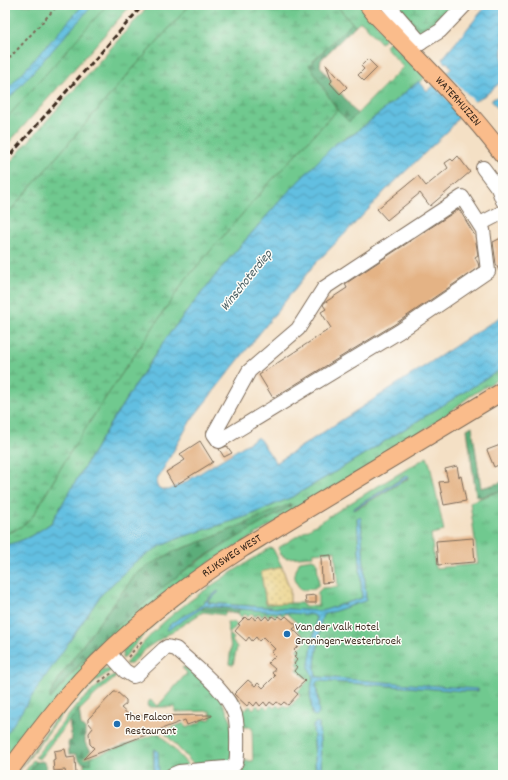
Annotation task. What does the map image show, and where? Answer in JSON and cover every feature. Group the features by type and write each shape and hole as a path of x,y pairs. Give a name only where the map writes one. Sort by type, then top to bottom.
{"main road":[{"name":"WATERHUIZEN","path":"368,5 415,46 438,79 503,155"},
{"name":"RIJKSWEG WEST","path":"6,775 81,680 108,652 152,612 208,571 243,548 503,390"}],"street":[{"name":"WATERHUIZEN","path":"388,5 415,46"},
{"path":"415,46 440,31 465,5"},
{"path":"483,168 498,188 503,201"},
{"path":"462,197 480,224 483,230 488,270 400,331 219,441 214,434 250,371 298,329 324,288 462,197"},
{"path":"480,224 503,212"},
{"path":"108,652 128,674 133,676 136,675 164,649 167,647 171,648 180,654 224,693 232,708 236,720 237,759 235,765 231,768 179,772 172,775"}],"path":[{"path":"5,63 58,5"},
{"path":"98,682 120,666 143,640"}],"green space":[{"path":"5,5 107,5 5,120"},
{"path":"93,5 131,5 5,147 5,103"},
{"path":"149,5 190,5 5,217 5,168"},
{"path":"190,5 336,5 352,23 309,65 337,110 270,182 185,280 96,412 66,459 33,516 20,527 5,533 5,217"},
{"path":"336,5 363,5 386,37 381,43 362,22 359,22 355,26"},
{"path":"393,5 455,5 431,28 420,32 416,31 410,26"},
{"path":"398,5 450,5 423,27 418,27"},
{"path":"352,23 355,26 321,60 320,66 357,114 349,122 337,110 309,65"},
{"path":"390,41 426,76 420,83 419,81 354,134 342,139 284,196 222,267 166,338 108,427 51,523 30,537 5,545 5,533 14,531 33,516 66,459 96,412 185,280 270,182 337,110 349,122 403,67 385,46"},
{"path":"503,368 503,376 469,397 443,417 385,456 207,564 5,764 5,736 12,724 101,595 135,562 159,547 179,538 248,516 292,497","holes":["291,504 291,506 194,564 149,597 107,634 51,698 50,695 61,675 136,574 175,551 209,539"]},
{"path":"472,426 481,488 503,482 503,490 480,497 476,496 467,429"},
{"path":"427,457 444,531 431,534 435,568 478,564 470,502 503,490 503,775 322,775 319,725 313,726 316,775 220,775 238,773 243,766 244,761 253,761 252,727 243,727 242,713 229,689 240,701 238,704 245,710 250,706 253,709 257,705 260,709 264,705 267,709 271,705 274,708 277,705 281,708 284,705 288,708 301,695 298,691 308,681 297,670 301,667 297,664 300,660 297,657 300,653 297,650 307,640 297,629 300,626 286,613 283,616 279,613 276,616 272,613 269,616 265,613 262,617 259,613 255,617 252,613 248,617 245,614 241,617 238,613 239,609 312,614 315,616 316,622 309,663 313,678 310,693 312,715 319,702 316,682 318,681 464,691 479,690 316,676 316,654 319,641 320,624 323,615 365,601 366,599 361,518 357,518 362,598 322,611 208,603 208,601 219,592 218,591 199,607 171,625 200,609 226,612 225,615 203,612 148,647 131,664 125,664 154,631 177,611 216,583 270,548 273,549 282,567 261,573 266,603 303,603 303,606 318,606 318,592 322,588 338,587 335,551 313,553 313,556 286,558 281,555 278,548","holes":["407,475 409,478 355,510 354,508"]},
{"path":"290,504 291,506 197,561 166,585 108,634 91,651 50,699 50,695 61,675 136,574 175,551 209,539"},
{"path":"265,543 267,544 187,596 152,626 123,659 122,658 123,650 160,613"},
{"path":"312,559 317,563 319,584 315,589 301,590 295,579 296,569 300,561"},
{"path":"205,606 239,609 238,613 200,609"},
{"path":"227,622 234,622 237,625 229,634 234,638 232,641 237,647 233,665 229,664 231,648"},
{"path":"182,668 190,669 219,695 231,720 232,762 194,765 163,731 184,723 186,728 201,722 200,720 211,719 210,711 175,712 175,707 148,707 147,704 150,700 158,706 187,673"},
{"path":"113,669 95,682 66,709 16,775 57,716 102,670"},
{"path":"115,674 116,676 114,679 97,693 69,721 39,759 35,757 78,704 99,685"},
{"path":"79,709 81,725 85,729 85,743 90,749 91,763 83,763 78,759 76,754 69,754 68,742 72,740 69,721"},
{"path":"159,733 188,765 166,775 159,775 157,750 153,751 154,775 90,775 89,773 85,773 84,763 91,763 91,757"},
{"path":"33,760 36,762 27,775 23,775"},
{"path":"42,761 46,764 47,775 27,775 36,762"}],"sand":[{"path":"282,567 290,590 290,603 266,604 261,572"}],"water":[{"path":"83,5 93,5 5,103 5,92"},
{"name":"Winschoterdiep","path":"487,5 503,5 503,80 487,94 475,101 461,114 450,129 384,192 313,266 191,420 156,484 159,488 169,490 184,483 258,437 276,463 503,315 503,368 292,497 248,516 179,538 159,547 135,562 101,595 5,736 5,545 30,537 51,523 108,427 166,338 222,267 284,196 336,143 354,134 419,81 427,91 452,68 442,59"},
{"path":"503,94 503,115 491,100"},
{"path":"408,475 409,477 353,510 354,508"},
{"path":"357,518 361,518 366,599 365,601 323,615 315,661 316,676 478,689 478,691 318,681 316,683 319,714 316,716 312,715 310,693 313,678 309,668 316,622 314,615 205,606 166,630 168,626 176,620 195,610 218,591 219,592 208,601 208,603 322,611 362,598"},
{"path":"315,723 319,724 322,775 316,775 313,726"},
{"path":"154,749 158,751 159,775 154,775"}],"pier":[{"path":"446,72 475,102 461,114 433,84"}],"building":[{"path":"368,59 377,68 364,81 358,75 364,69 361,66"},
{"path":"326,64 347,87 340,94 330,83 332,81"},
{"path":"458,156 470,172 430,206 420,193 387,220 377,209 418,176 426,186 448,168 445,163 451,159 453,161"},
{"path":"459,209 475,236 478,255 475,257 479,267 395,324 273,398 259,375 331,328 321,312 326,309 323,305 324,303 347,288 345,284"},
{"path":"503,237 503,280 496,264 493,242"},
{"path":"200,441 213,462 174,486 166,472 185,460 180,454"},
{"path":"503,444 503,463 494,467 487,450"},
{"path":"227,446 232,453 224,457 219,449"},
{"path":"457,466 459,477 461,476 466,501 444,505 439,482 448,481 445,469"},
{"path":"473,538 475,562 438,565 436,541"},
{"path":"331,555 333,582 322,583 321,556"},
{"path":"316,595 316,603 306,603 305,596"},
{"path":"252,616 255,620 259,616 262,620 266,616 269,620 272,616 276,619 279,616 283,619 286,616 297,626 293,629 304,640 294,650 297,653 294,657 297,660 294,664 297,667 294,671 305,681 294,691 298,694 288,705 284,702 281,705 277,702 274,705 270,702 267,706 264,702 260,706 257,702 254,706 250,702 247,706 234,694 248,680 255,686 258,683 263,688 275,676 272,673 275,669 268,663 275,656 271,652 275,649 263,637 259,641 256,637 252,641 249,637 246,641 235,631 240,625 238,624 245,617 248,620"},
{"path":"114,692 117,692 126,700 126,704 121,708 130,716 212,716 187,725 185,720 83,759 94,748 90,744 89,733 93,728 88,722 88,719"},
{"path":"65,749 67,758 75,757 76,775 66,775 65,770 54,771 54,751"}],"railway":[{"path":"5,161 143,5"}],"place":[{"name":"Van der Valk Hotel Groningen-Westerbroek","path":"287,634"},
{"name":"The Falcon Restaurant","path":"117,724"}]}
